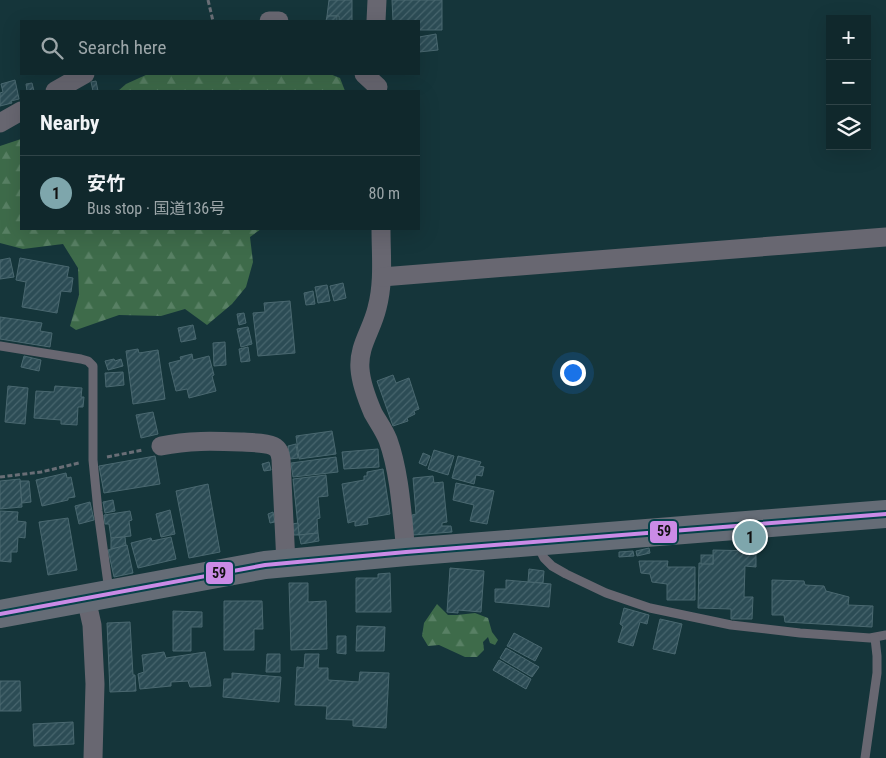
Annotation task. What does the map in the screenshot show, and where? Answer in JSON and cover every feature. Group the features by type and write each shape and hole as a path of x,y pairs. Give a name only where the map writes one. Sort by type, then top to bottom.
{"highway":[{"path":"0,614 14,613 265,566 406,552 886,514"}],"street":[{"path":"376,20 377,0"},
{"path":"57,90 83,75"},
{"path":"365,75 377,84"},
{"path":"0,123 20,112"},
{"path":"381,230 382,277 377,308 361,350 360,369 364,390 387,439 394,462 400,494 406,552"},
{"path":"382,277 886,237"},
{"path":"161,446 191,441 209,441 259,443 275,447 280,452 281,459 286,564"},
{"path":"94,758 95,684 92,625 98,596"}],"lane":[{"path":"0,346 81,359 88,361 93,366 93,460 98,511 98,596"},
{"path":"535,542 544,558 552,566 606,593 650,608 731,625 800,633 862,638 875,638 886,635"},
{"path":"864,758 877,673 878,656 875,638"}],"path":[{"path":"208,0 213,20"}],"green space":[{"path":"146,75 332,75 340,78 345,90 119,90 126,84"},
{"path":"20,139 20,230 260,230 250,237 253,262 246,287 232,304 207,325 185,309 161,316 119,315 76,330 70,326 79,295 78,268 63,244 23,249 0,243 0,146"},
{"path":"437,604 448,615 475,613 488,618 492,632 498,640 495,645 490,643 488,637 483,642 484,650 477,657 465,657 439,645 428,646 422,636 424,623"}],"building":[{"path":"329,0 352,0 352,20 339,20 339,16 327,16"},
{"path":"392,0 442,0 442,30 420,30 420,20 393,20"},
{"path":"327,16 337,16 337,20 326,20"},
{"path":"436,34 438,50 420,52 420,37"},
{"path":"15,80 19,99 0,106 0,93 3,92 1,84"},
{"path":"96,81 98,90 93,90 91,82"},
{"path":"32,83 34,90 27,90 26,84"},
{"path":"10,258 14,277 0,279 0,260"},
{"path":"20,258 69,267 67,277 73,278 71,292 61,291 57,313 22,307 26,282 16,280"},
{"path":"343,283 346,298 334,301 330,286"},
{"path":"327,285 330,301 318,303 315,287"},
{"path":"313,291 315,304 306,305 304,293"},
{"path":"290,301 295,353 258,356 253,313 265,312 264,303"},
{"path":"244,313 246,323 239,325 237,314"},
{"path":"0,317 42,323 40,331 52,333 50,347 0,339"},
{"path":"193,325 196,339 181,342 178,328"},
{"path":"248,327 252,344 241,347 237,329"},
{"path":"225,342 226,365 214,366 213,343"},
{"path":"248,347 250,361 241,362 239,349"},
{"path":"138,349 139,353 158,350 165,399 133,404 126,351"},
{"path":"192,354 193,360 209,356 216,391 189,398 187,389 176,391 169,363 181,360 180,357"},
{"path":"24,356 41,360 39,371 21,367"},
{"path":"114,359 115,361 121,359 123,366 108,370 105,361"},
{"path":"123,372 124,385 106,387 105,373"},
{"path":"393,375 396,383 409,378 419,409 414,411 415,414 407,418 408,421 393,426 377,381"},
{"path":"8,386 28,388 25,424 5,422"},
{"path":"55,386 82,388 81,397 84,397 83,407 78,407 77,425 61,424 61,420 34,418 36,391 54,392"},
{"path":"153,412 158,434 141,438 136,415"},
{"path":"332,431 336,454 299,459 296,436"},
{"path":"296,444 298,458 290,459 288,446"},
{"path":"378,449 379,467 344,469 342,452"},
{"path":"434,450 454,456 448,475 428,469"},
{"path":"423,453 430,456 426,466 419,463"},
{"path":"155,456 160,484 104,493 99,466"},
{"path":"458,456 481,462 479,466 484,467 482,476 476,475 474,484 452,478"},
{"path":"336,457 338,472 293,477 291,463"},
{"path":"269,462 271,470 264,471 262,464"},
{"path":"383,469 390,514 367,518 368,524 355,526 355,521 348,523 342,484 364,480 367,472"},
{"path":"66,473 67,478 71,477 75,497 42,506 36,480"},
{"path":"326,475 328,496 318,497 320,518 317,519 318,533 299,535 293,479"},
{"path":"433,476 434,483 443,482 447,522 442,523 442,526 451,526 452,532 413,535 412,515 416,514 413,478"},
{"path":"20,479 22,507 0,509 0,481"},
{"path":"20,481 29,481 31,502 22,503"},
{"path":"456,483 494,491 487,524 470,521 474,505 453,500"},
{"path":"208,484 220,552 189,558 176,491"},
{"path":"113,500 115,511 105,513 103,502"},
{"path":"90,502 94,520 79,524 75,506"},
{"path":"170,510 175,534 161,537 156,514"},
{"path":"0,511 18,512 17,521 26,522 25,538 18,537 17,552 11,552 11,562 0,561"},
{"path":"130,511 132,520 129,521 131,536 111,538 109,524 105,524 104,515"},
{"path":"273,512 275,522 270,523 268,514"},
{"path":"68,518 77,570 48,575 39,522"},
{"path":"298,523 299,535 294,535 292,524"},
{"path":"318,533 319,541 301,544 299,535"},
{"path":"125,537 126,546 111,549 111,538"},
{"path":"171,537 176,559 138,568 131,543 151,538 152,541"},
{"path":"127,545 133,573 114,577 108,550"},
{"path":"649,548 650,553 637,556 636,551"},
{"path":"713,550 756,551 756,567 745,566 744,597 753,597 752,619 731,619 731,609 698,608 699,563 713,564"},
{"path":"633,551 634,556 619,557 619,552"},
{"path":"701,555 713,555 713,564 701,564"},
{"path":"639,561 668,561 667,567 695,567 695,600 667,600 667,584 652,582 650,574 641,573"},
{"path":"450,568 484,571 481,612 458,610 458,613 447,612"},
{"path":"529,569 544,571 543,583 528,582"},
{"path":"390,573 391,612 356,612 356,578 378,578 378,574"},
{"path":"506,580 551,584 549,607 495,602 495,589 506,589"},
{"path":"772,580 804,581 805,585 824,586 826,591 849,597 848,605 873,606 872,627 785,622 784,615 772,615"},
{"path":"289,583 308,583 308,602 326,601 327,649 291,650"},
{"path":"224,601 262,601 263,629 254,629 254,650 224,650"},
{"path":"624,608 649,615 647,624 640,622 633,646 618,642 623,626 620,624"},
{"path":"173,611 202,612 202,627 191,627 191,651 173,651"},
{"path":"660,619 682,624 675,654 653,649"},
{"path":"130,622 133,675 135,675 136,691 110,692 107,623"},
{"path":"357,626 385,627 384,651 356,651"},
{"path":"514,633 542,648 535,661 507,646"},
{"path":"337,636 346,636 346,654 337,653"},
{"path":"506,648 539,667 532,677 500,658"},
{"path":"164,652 166,658 205,652 211,686 190,687 188,681 171,682 171,686 140,689 138,674 144,672 142,655"},
{"path":"267,654 280,654 280,672 266,672"},
{"path":"305,654 319,654 318,668 328,668 328,680 359,682 360,672 389,673 386,728 353,726 353,720 326,719 327,706 295,705 297,667 304,668"},
{"path":"499,660 531,679 526,689 493,670"},
{"path":"232,673 281,677 279,702 223,697 224,679 232,679"},
{"path":"0,681 20,681 21,711 0,711"},
{"path":"73,722 74,744 34,746 33,724"}],"transit line":[{"name":"59","path":"0,614 265,565 886,514"}],"place":[{"name":"安竹","path":"750,537"}]}
